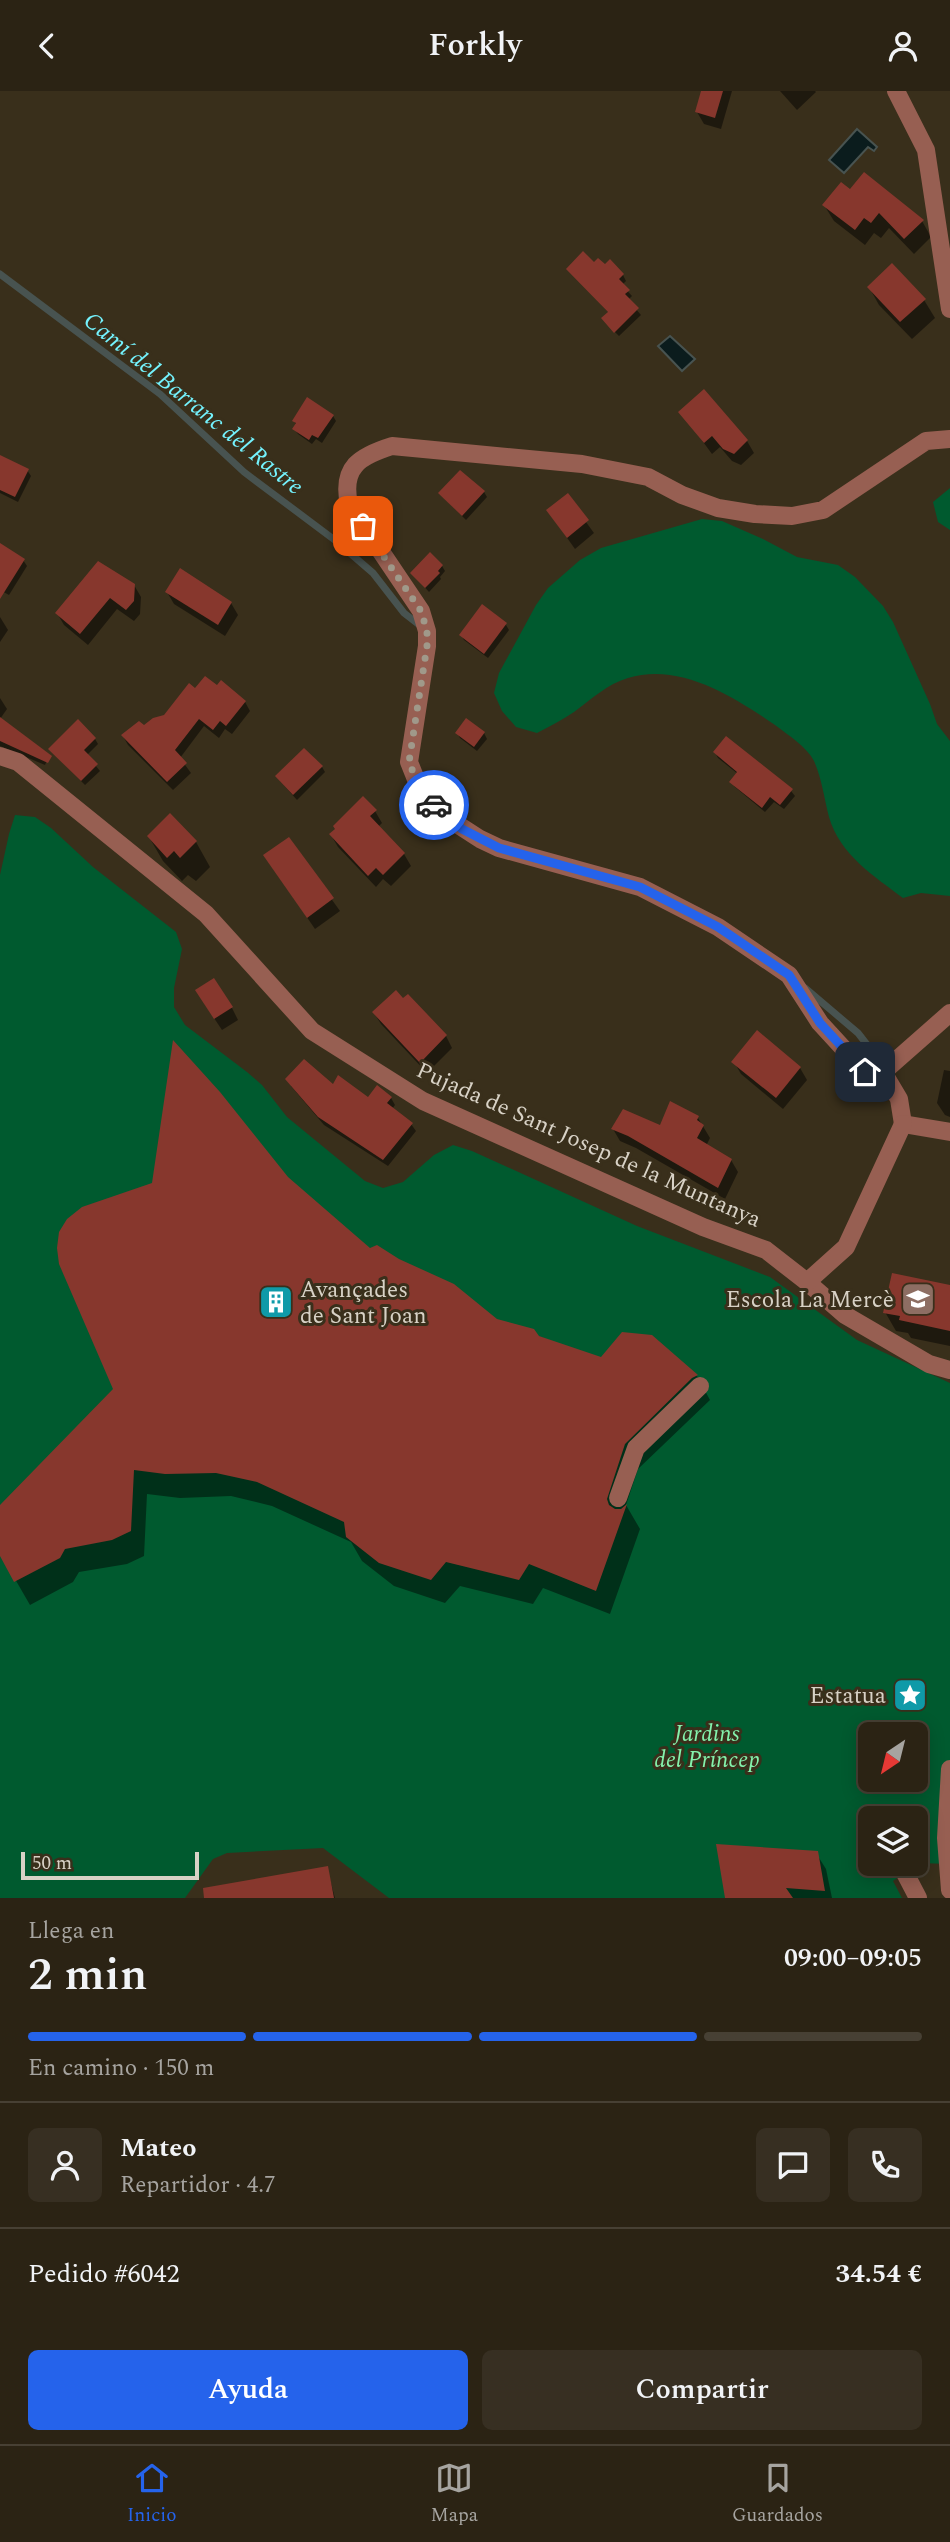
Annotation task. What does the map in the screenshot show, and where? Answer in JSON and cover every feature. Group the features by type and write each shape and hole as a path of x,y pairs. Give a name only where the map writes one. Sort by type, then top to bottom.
{"street":[{"path":"896,91 926,150 950,309"},
{"path":"950,439 926,441 823,510 792,516 755,515 718,508 682,495 648,477 582,464 392,446 374,451 361,459 351,472 345,488 349,504 421,611 427,631 427,646 409,762 417,782 430,801 454,823 489,844 640,887 718,927 789,975 820,1023 865,1072 883,1072 950,1013"},
{"name":"Pujada de Sant Josep de la Muntanya","path":"0,756 18,762 206,914 312,1031 423,1101 703,1227 766,1250 845,1315 929,1364 950,1370"},
{"path":"807,1282 846,1247 903,1124 899,1099 883,1072"},
{"path":"903,1124 950,1132"},
{"path":"618,1498 636,1448 700,1386"},
{"path":"949,1884 946,1838 950,1769"},
{"path":"907,1876 918,1898"}],"green space":[{"path":"950,488 950,530 938,522 933,502"},
{"path":"702,519 722,521 797,557 838,565 855,577 883,606 893,622 937,724 950,741 950,896 921,893 903,898 870,873 850,854 834,830 817,768 807,751 759,714 706,685 667,675 648,674 628,678 606,688 574,712 537,733 516,727 502,711 494,693 499,673 548,588 580,560 601,548"},
{"name":"Jardins del Príncep","path":"15,815 35,817 176,932 182,949 174,988 174,1007 185,1025 262,1085 287,1117 365,1181 383,1188 403,1182 434,1155 453,1145 472,1151 637,1226 770,1277 857,1340 950,1383 950,1864 928,1863 928,1806 858,1806 858,1876 900,1876 893,1881 902,1898 389,1898 323,1848 227,1853 213,1859 185,1898 0,1898 0,875"}],"shaded area":[{"path":"857,129 877,147 874,151 868,147 844,173 829,160"},
{"path":"670,336 695,359 682,371 658,346"}],"building":[{"path":"701,91 723,91 715,118 695,112"},
{"path":"864,172 924,220 904,239 879,213 871,223 864,218 855,230 822,205 841,182 850,189"},
{"path":"583,251 594,262 598,258 605,264 610,259 624,274 619,279 630,290 625,294 639,308 614,333 601,318 608,312 566,269"},
{"path":"892,263 926,299 900,322 867,287"},
{"path":"704,389 748,440 734,454 723,449 712,436 704,443 678,412"},
{"path":"307,397 334,415 318,438 312,435 309,440 292,429 296,423 292,421"},
{"path":"0,455 29,469 15,497 0,490"},
{"path":"460,470 485,491 462,516 438,493"},
{"path":"568,493 589,520 567,538 546,510"},
{"path":"0,543 25,559 0,599"},
{"path":"430,552 443,565 438,571 440,573 425,588 410,573"},
{"path":"98,561 135,584 134,601 126,610 110,598 80,634 55,613"},
{"path":"180,568 232,602 218,625 165,592"},
{"path":"482,604 507,623 484,654 459,635"},
{"path":"205,676 217,685 221,680 246,701 226,726 220,721 213,730 199,719 175,750 187,763 167,782 121,735 139,721 144,725 153,718 164,715 189,683 195,688"},
{"path":"0,717 52,756 48,763 0,741"},
{"path":"466,718 485,732 474,747 455,733"},
{"path":"78,719 96,738 84,750 98,764 81,781 48,749"},
{"path":"726,736 793,789 780,805 770,797 762,808 729,782 737,772 713,752"},
{"path":"304,748 323,766 293,795 275,776"},
{"path":"363,796 377,810 370,816 405,853 383,875 376,868 368,876 329,834 335,829 333,826"},
{"path":"170,813 197,841 180,858 174,851 167,858 147,836"},
{"path":"289,837 334,898 307,918 263,855"},
{"path":"214,978 233,1007 214,1019 195,990"},
{"path":"396,990 403,998 408,994 447,1035 420,1063 372,1012"},
{"path":"757,1030 801,1067 776,1098 731,1062"},
{"name":"Avançades de Sant Joan","path":"173,1040 220,1092 288,1177 370,1248 377,1245 399,1259 454,1284 497,1319 534,1329 539,1336 601,1357 622,1332 652,1335 698,1375 625,1444 607,1499 609,1505 615,1509 621,1509 627,1504 596,1591 529,1564 519,1580 446,1562 431,1580 379,1563 346,1537 344,1522 257,1482 216,1473 165,1474 134,1470 131,1531 112,1540 65,1549 60,1558 14,1582 0,1556 0,1505 113,1389 59,1264 59,1232 67,1219 82,1207 152,1183"},
{"path":"304,1059 333,1084 338,1075 368,1097 377,1085 392,1097 387,1103 413,1123 383,1160 318,1117 285,1079"},
{"path":"670,1101 699,1116 697,1120 704,1125 697,1138 732,1159 718,1188 611,1129 623,1109 660,1125"},
{"name":"Escola La Mercè","path":"892,1273 950,1285 950,1331 899,1320 900,1316 883,1313"},
{"path":"716,1844 818,1851 825,1891 786,1888 793,1898 725,1898"},
{"path":"328,1866 334,1898 204,1898 203,1888"}],"waterway":[{"name":"Camí del Barranc del Rastre","path":"0,274 160,394 244,472 336,541 373,573 404,613 422,627"},
{"name":"Camí del Barranc del Rastre","path":"805,988 858,1033 879,1060"}],"way so far":[{"path":"363,526 421,611 427,631 409,762 417,782 434,805"}],"place":[{"name":"Escola La Mercè","path":"918,1299"},
{"name":"Avançades de Sant Joan","path":"276,1302"},
{"name":"Estatua","path":"910,1695"}],"route":[{"path":"434,805 462,829 499,848 640,887 718,927 789,975 820,1023 865,1072"}]}
